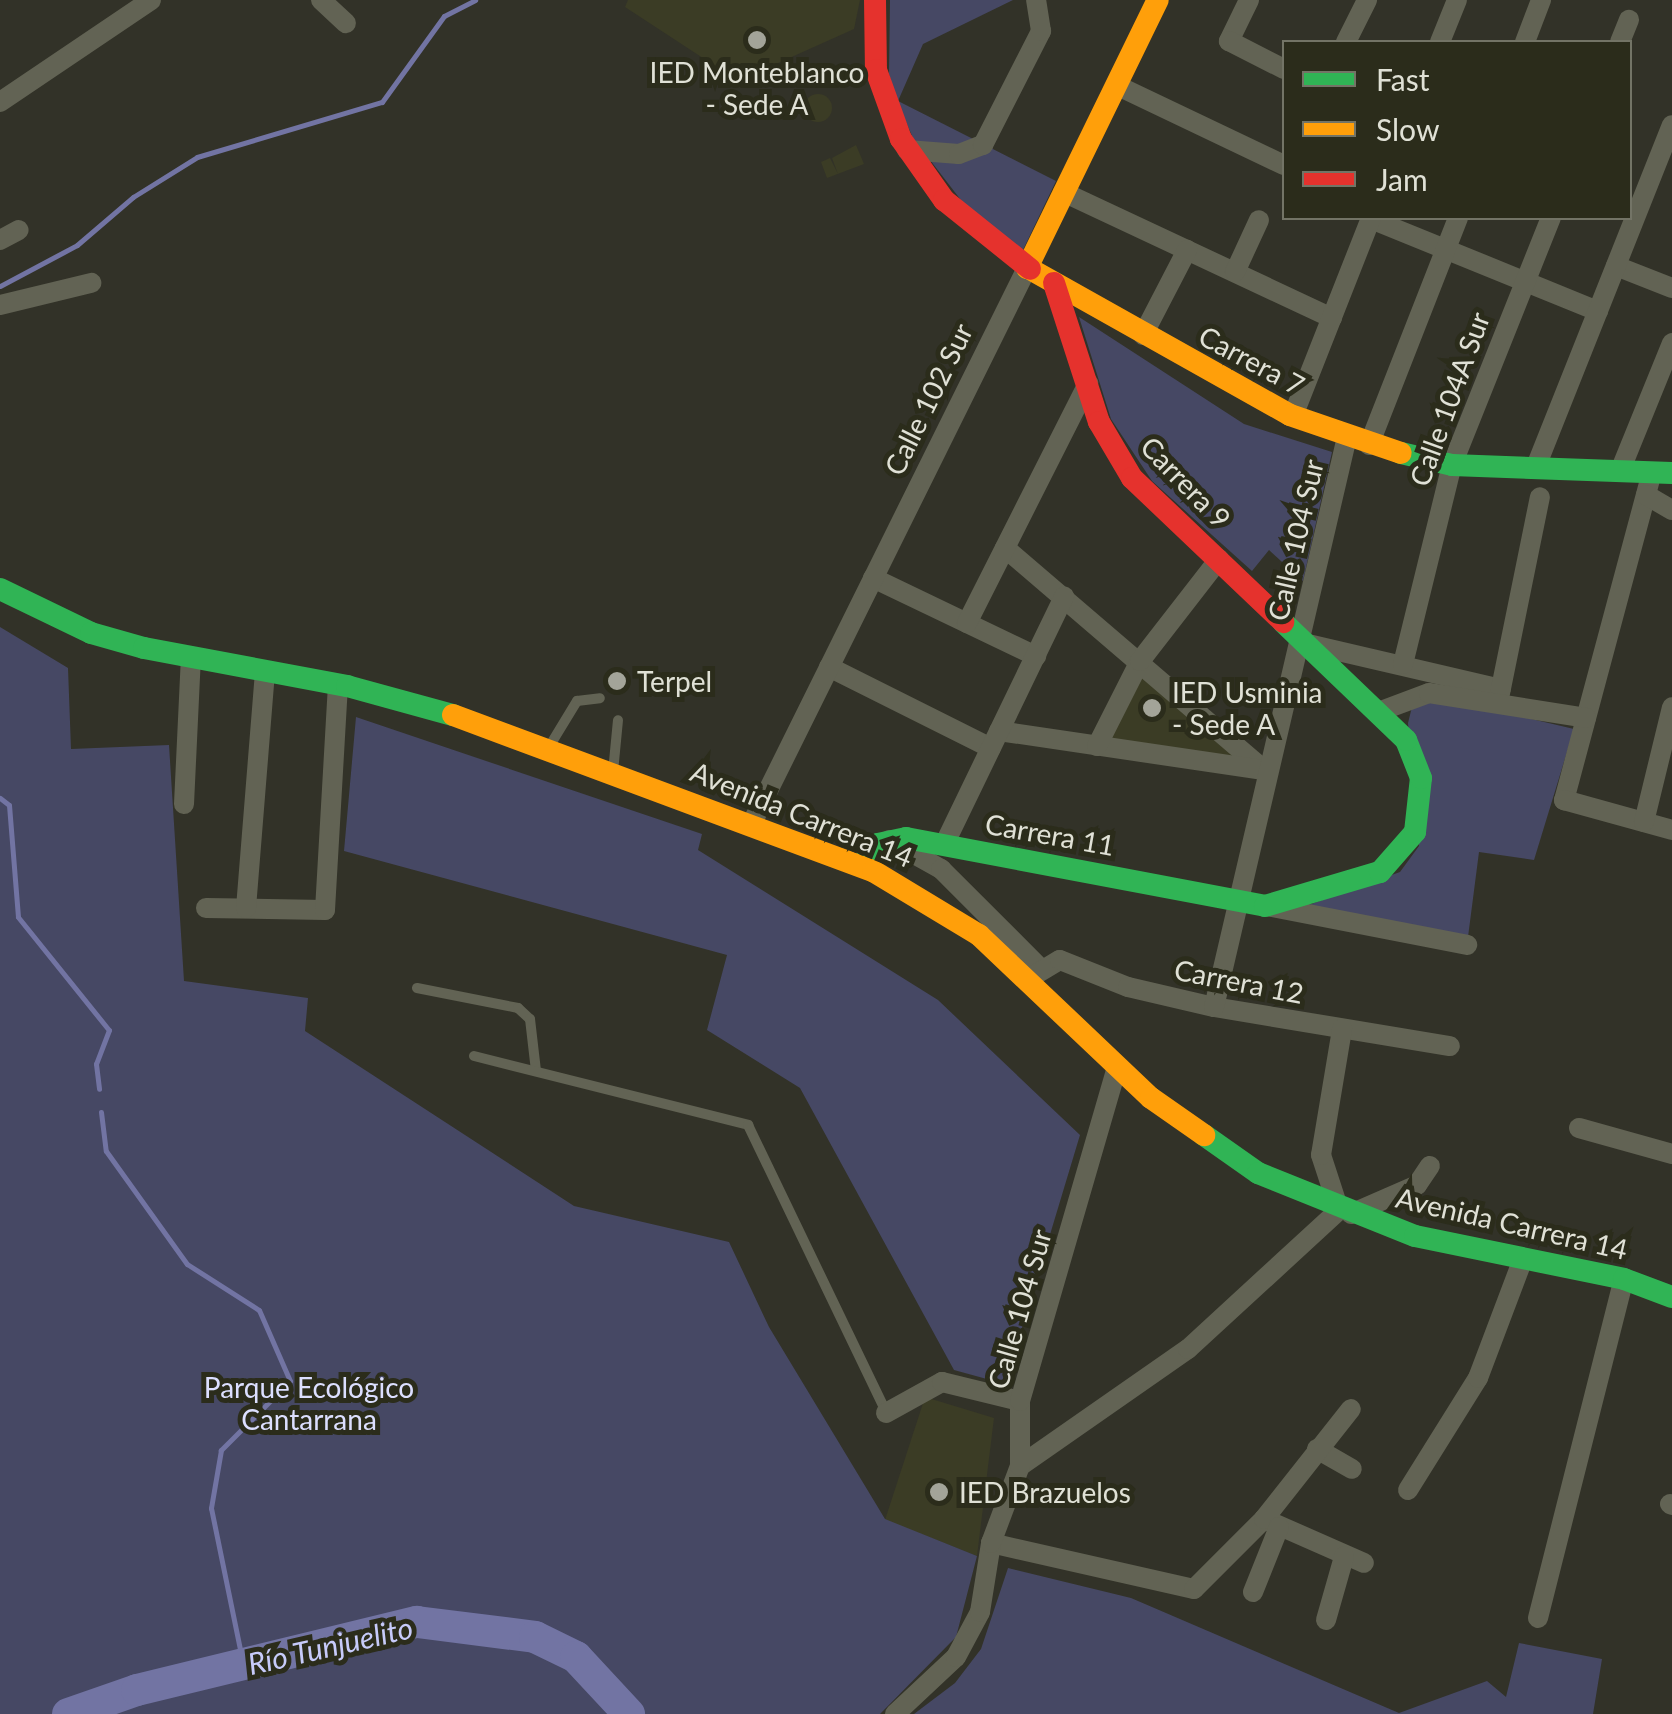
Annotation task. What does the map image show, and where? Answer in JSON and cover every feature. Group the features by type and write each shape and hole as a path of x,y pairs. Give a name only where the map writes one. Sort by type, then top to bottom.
{"street":[{"path":"0,102 151,0"},
{"path":"321,0 346,22"},
{"name":"Carrera 7","path":"876,0 876,70 890,117 907,150 967,222 1027,268 1293,416 1358,441 1452,465 1662,472"},
{"path":"907,150 959,154 983,145 1041,31 1036,0"},
{"name":"Calle 102 Sur","path":"751,825 1158,0"},
{"path":"1249,0 1229,41 1282,68"},
{"path":"1347,40 1366,0"},
{"path":"1441,40 1457,0"},
{"path":"1525,40 1541,0"},
{"path":"1621,40 1630,20"},
{"path":"1116,85 1282,164"},
{"path":"1535,469 1672,126"},
{"path":"1063,192 1332,318"},
{"path":"1234,272 1259,220"},
{"path":"1293,416 1370,220"},
{"path":"1376,220 1598,311"},
{"name":"Calle 104 Sur","path":"1214,1007 1266,770 1358,441 1457,220"},
{"name":"Calle 104A Sur","path":"1403,664 1452,465 1549,220"},
{"path":"1144,335 1187,250"},
{"path":"1616,266 1672,288"},
{"path":"0,305 91,283"},
{"name":"Carrera 9","path":"1054,283 1108,442 1132,478 1406,740 1421,778 1419,819 1408,844 1380,872 1265,906"},
{"path":"1620,471 1672,342"},
{"path":"967,623 1088,383"},
{"path":"1662,472 1646,495 1564,800 1672,830"},
{"path":"1646,495 1672,510"},
{"path":"1500,696 1540,497"},
{"path":"1005,548 1266,770"},
{"path":"1097,746 1140,661 1218,559"},
{"path":"873,578 1036,656"},
{"name":"Avenida Carrera 14","path":"0,589 92,634 338,685 548,748 861,866 944,910 1033,973 1117,1067 1218,1148 1345,1212 1524,1259 1624,1279 1672,1296"},
{"path":"944,845 1064,597"},
{"path":"1302,641 1403,664 1500,696 1586,718"},
{"path":"184,804 191,657"},
{"path":"829,667 995,740 1097,746 1266,770"},
{"path":"246,908 265,671"},
{"path":"206,908 325,910 338,685"},
{"path":"1378,712 1429,693 1500,696"},
{"path":"1644,822 1672,707"},
{"path":"861,866 888,839 941,869 1033,973"},
{"name":"Carrera 11","path":"888,839 944,845 1265,906"},
{"path":"1265,906 1466,946"},
{"name":"Carrera 12","path":"1033,973 1071,963 1128,986 1214,1007 1450,1046"},
{"path":"1342,1029 1322,1155 1345,1212"},
{"name":"Calle 104 Sur","path":"895,1714 970,1636 980,1612 991,1544 1020,1466 1020,1401 1117,1067"},
{"path":"1579,1128 1672,1154"},
{"path":"1020,1466 1188,1349 1345,1212 1417,1184 1430,1166"},
{"path":"1408,1490 1478,1378 1524,1259"},
{"path":"1538,1618 1624,1279"},
{"path":"886,1413 942,1382 1020,1401"},
{"path":"1253,1592 1271,1524 1317,1449 1351,1409"},
{"path":"1317,1449 1352,1469"},
{"path":"1271,1524 1354,1560 1326,1620"},
{"path":"991,1544 1194,1589 1271,1524"}],"lane":[{"path":"548,748 578,701 600,698"},
{"path":"613,772 618,720"},
{"path":"416,988 518,1008 530,1019 536,1072"},
{"path":"474,1056 748,1125 886,1413"}],"shaded area":[{"name":"IED Monteblanco - Sede A","path":"628,0 860,0 854,29 738,81 625,7"},
{"path":"818,94 828,98 832,108 828,118 818,122 808,118 804,108 808,98"},
{"path":"856,145 864,164 838,174 832,158"},
{"path":"830,158 838,174 827,178 821,162"},
{"name":"IED Usminia - Sede A","path":"1141,675 1243,760 1105,741"},
{"name":"IED Brazuelos","path":"925,1397 994,1418 977,1556 885,1520"}],"green space":[{"path":"890,0 1013,0 923,44 898,101 1056,181 1022,252 964,204 913,138 897,101 889,74"},
{"path":"1079,317 1244,424 1332,452 1303,581 1269,550 1252,571 1152,481 1111,419"},
{"name":"Parque Ecológico Cantarrana","path":"0,627 68,668 71,749 169,745 184,981 308,998 305,1031 574,1206 729,1242 769,1327 885,1519 977,1556 956,1637 880,1714 0,1714"},
{"path":"1442,698 1574,729 1534,860 1479,852 1468,937 1303,907 1400,872 1419,846 1408,723 1412,707"},
{"path":"356,717 702,834 698,850 938,1000 1080,1135 1005,1384 954,1370 800,1088 707,1030 727,955 344,851"},
{"path":"1008,1568 1131,1598 1399,1713 1487,1681 1506,1697 1519,1643 1602,1659 1593,1714 914,1714 955,1683 981,1649"}],"waterway":[{"path":"0,286 77,245 133,197 197,157 382,102 444,16 475,0"},
{"path":"0,798 9,805 18,917 109,1030 96,1064 99,1089"},
{"path":"101,1112 106,1151 187,1264 259,1310 290,1381 221,1450 211,1508 243,1664"},
{"name":"Río Tunjuelito","path":"68,1714 137,1690 417,1622 535,1637 576,1657 629,1714"}],"traffic: fast":[{"path":"1401,453 1452,465 1672,473"},
{"path":"0,589 91,633 144,648 347,686 453,715"},
{"path":"861,866 878,844 906,838 1265,906 1380,872 1415,832 1421,778 1406,740 1283,622"},
{"path":"1204,1135 1258,1173 1415,1236 1624,1279 1672,1297"}],"traffic: slow":[{"path":"1027,268 1158,0"},
{"path":"1030,269 1290,415 1401,453"},
{"path":"453,715 873,871 979,935 1151,1098 1204,1135"}],"traffic: jam":[{"path":"875,0 876,70 901,139 944,200 1030,269"},
{"path":"1054,283 1099,422 1132,478 1283,622"}],"place":[{"name":"IED Monteblanco - Sede A","path":"757,40"},
{"name":"Terpel","path":"617,681"},
{"name":"IED Usminia - Sede A","path":"1152,708"},
{"name":"IED Brazuelos","path":"939,1492"}]}
